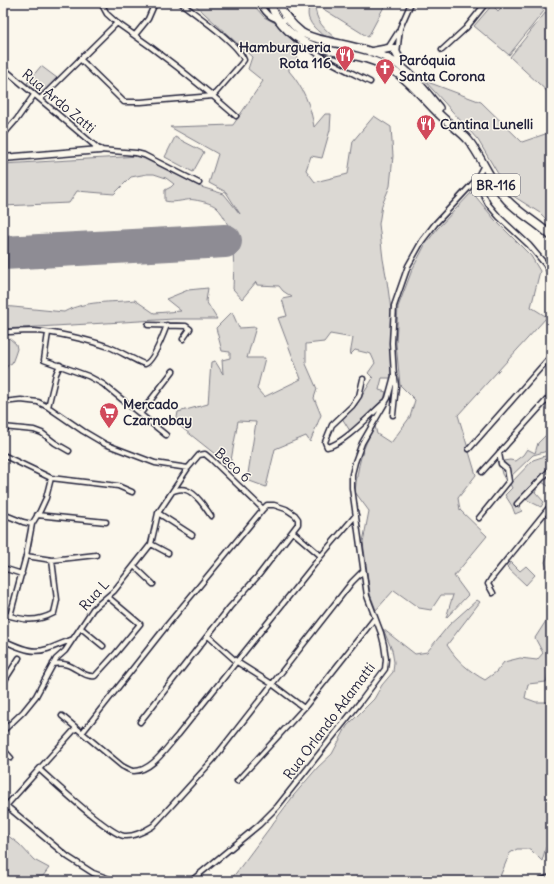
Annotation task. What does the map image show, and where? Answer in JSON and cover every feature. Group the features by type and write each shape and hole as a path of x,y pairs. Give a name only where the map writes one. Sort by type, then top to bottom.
{"main road":[{"name":"BR-116","path":"270,3 280,21 290,33 299,40 307,39 370,52 392,65 401,67 427,93 451,125"},
{"name":"BR-116","path":"278,3 286,18 307,39 333,57 360,57 384,61"},
{"path":"370,52 388,48 394,49 398,53 401,67"},
{"name":"BR-116","path":"392,65 451,125 468,140 507,200 551,236"}],"street":[{"path":"101,3 106,14 213,96 236,116"},
{"path":"135,35 148,19 155,3"},
{"path":"80,59 124,102 213,96 244,60 237,49 217,31 181,3"},
{"path":"260,3 263,10 269,16 280,21 289,20"},
{"path":"384,61 388,48 400,28 411,3"},
{"path":"442,50 466,28 486,3"},
{"path":"40,99 117,23"},
{"path":"392,65 398,53 400,28"},
{"path":"333,57 343,69 370,82"},
{"name":"Rua Ardo Zatti","path":"3,68 100,150"},
{"path":"3,135 17,119 34,94"},
{"path":"3,158 100,150 136,153 144,155 199,183"},
{"name":"Rua Orlando Adamatti","path":"191,881 259,825 277,807 385,669 386,659 384,645 367,596 352,488 352,474 362,443 388,398 394,376 392,343 394,306 408,266 422,241 435,224 476,180 484,164"},
{"path":"476,180 488,204 499,217 529,245 545,264 551,274"},
{"path":"148,325 167,324 188,327 189,331 183,339"},
{"path":"3,332 33,331 48,333 108,346 126,354 141,364 148,362 163,338 167,324"},
{"path":"48,333 44,360 88,376 103,384 166,435"},
{"path":"469,449 551,356"},
{"path":"48,407 56,374 60,365"},
{"path":"140,414 173,371"},
{"path":"393,415 396,386 394,376"},
{"path":"363,379 359,396 352,406 332,425 326,442 327,447 335,444 350,433 388,398"},
{"path":"482,472 551,395"},
{"path":"3,402 28,400 38,402 105,444 155,463 188,468"},
{"path":"3,427 34,430 42,433 69,451"},
{"path":"479,518 509,481 507,469 501,464 500,453"},
{"name":"Beco 6","path":"188,468 199,455 204,454 229,475 263,508"},
{"path":"3,455 51,478 118,486 132,492"},
{"name":"Rua L","path":"3,730 23,712 36,696 53,664 81,628 92,609 108,597 151,544 158,513 188,468"},
{"path":"517,504 551,468"},
{"path":"10,616 22,574 32,524 46,498 51,478"},
{"path":"172,491 184,489 193,494 211,516"},
{"path":"82,733 182,606 263,508 268,505 274,505 295,514 298,524 293,532 140,722"},
{"path":"493,593 488,584 491,579 550,508"},
{"path":"158,513 192,535"},
{"path":"3,514 32,524"},
{"path":"37,515 106,522"},
{"path":"62,716 122,766 132,772 143,770 154,762 173,741 321,556 356,515"},
{"path":"293,532 321,556"},
{"path":"151,544 168,553"},
{"path":"26,556 52,560 96,555"},
{"path":"3,614 33,620 46,617 54,613 58,600 52,560"},
{"path":"134,566 153,584"},
{"path":"3,568 22,574"},
{"path":"40,770 106,826 124,836 141,833 153,826 212,761 352,582 364,571"},
{"path":"53,664 62,662 69,664 87,675 95,676 140,624 108,597"},
{"path":"237,781 304,708 375,618"},
{"path":"81,628 102,646"},
{"path":"208,636 237,662 272,684 304,708"},
{"path":"3,640 25,650 42,651 73,639"},
{"path":"3,683 19,658"},
{"path":"76,728 40,770 5,805 68,857 93,874 115,881"},
{"path":"3,750 11,758"},
{"path":"542,881 551,878"}],"shaded area":[{"path":"193,3 255,3 257,9 264,17 279,25 294,42 298,63 289,62 289,71 306,97 314,127 325,114 331,114 330,130 322,158 311,156 306,170 315,182 348,174 353,141 374,116 391,127 393,156 390,186 382,205 379,224 391,310 391,378 382,378 379,390 386,392 384,399 350,431 342,418 356,406 373,378 368,373 375,363 371,354 355,350 350,355 353,338 330,334 324,342 306,344 306,364 317,389 314,398 321,415 310,442 306,436 275,449 266,487 247,480 256,422 238,421 230,466 176,423 178,412 208,404 211,362 215,361 223,374 222,360 230,358 230,352 222,351 216,328 232,312 239,328 256,327 247,358 265,358 257,389 264,397 301,379 278,318 287,316 282,299 292,297 283,291 279,286 257,285 256,282 242,299 233,289 234,268 230,234 223,215 216,207 206,202 192,200 173,202 165,201 165,190 174,184 166,178 154,174 131,177 114,194 77,191 69,203 3,206 3,164 139,156 201,187 224,194 240,214 226,192 209,183 218,154 170,127 233,125 263,81 248,69 252,57"},
{"path":"309,3 315,3 315,10 321,24 337,40 325,36 314,27 308,17"},
{"path":"318,3 386,3 368,37 317,5"},
{"path":"506,3 535,3 544,11 509,55 474,26 492,5 498,11"},
{"path":"546,12 551,16 551,95 510,57"},
{"path":"41,66 57,78 40,96 27,83"},
{"path":"425,81 481,102 522,142 551,132 551,224 540,213 510,194 478,140"},
{"path":"175,137 204,152 193,172 165,157"},
{"path":"472,192 495,220 531,256 540,271 531,307 547,317 458,415 476,475 458,498 460,510 487,536 454,576 468,595 446,618 453,595 441,595 431,610 419,608 394,590 376,610 370,594 363,542 369,511 355,492 357,474 363,450 375,426 377,434 391,443 410,417 415,400 400,385 396,343 398,307 412,270 425,245 437,229"},
{"path":"208,288 206,301 217,319 174,319 3,329 3,306 64,312 81,305 135,300 154,313 181,311 166,299 188,290"},
{"path":"9,338 16,344 17,349 12,363 8,365 4,372 3,392 3,339"},
{"path":"551,424 551,450 533,455 506,481 500,466 503,461 515,461 523,455 527,449 535,453 538,443 550,431"},
{"path":"551,454 551,488 542,482 535,492 544,502 541,507 525,499 519,505 522,511 515,514 505,495 512,488 510,484 533,460"},
{"path":"551,549 551,581 545,562"},
{"path":"511,562 520,571 526,566 535,575 526,585 507,567"},
{"path":"477,600 480,602 447,645 464,665 485,680 496,672 504,662 520,658 537,660 543,653 535,638 551,613 551,665 546,682 528,684 525,698 536,702 551,702 551,844 546,847 542,861 530,849 517,849 510,853 498,881 229,881 294,795 318,767 332,754 347,726 374,699 382,685 393,672 394,662 392,650 383,629 415,654 427,652 449,625"},
{"path":"3,832 19,844 34,860 49,868 43,876 23,880 7,877 6,881 3,881"}],"runway":[{"path":"3,253 225,241"}],"place":[{"name":"Hamburgueria Rota 116","path":"345,72"},
{"name":"Paróquia Santa Corona","path":"385,85"},
{"name":"Cantina Lunelli","path":"426,141"},
{"name":"Mercado Czarnobay","path":"109,429"}]}
